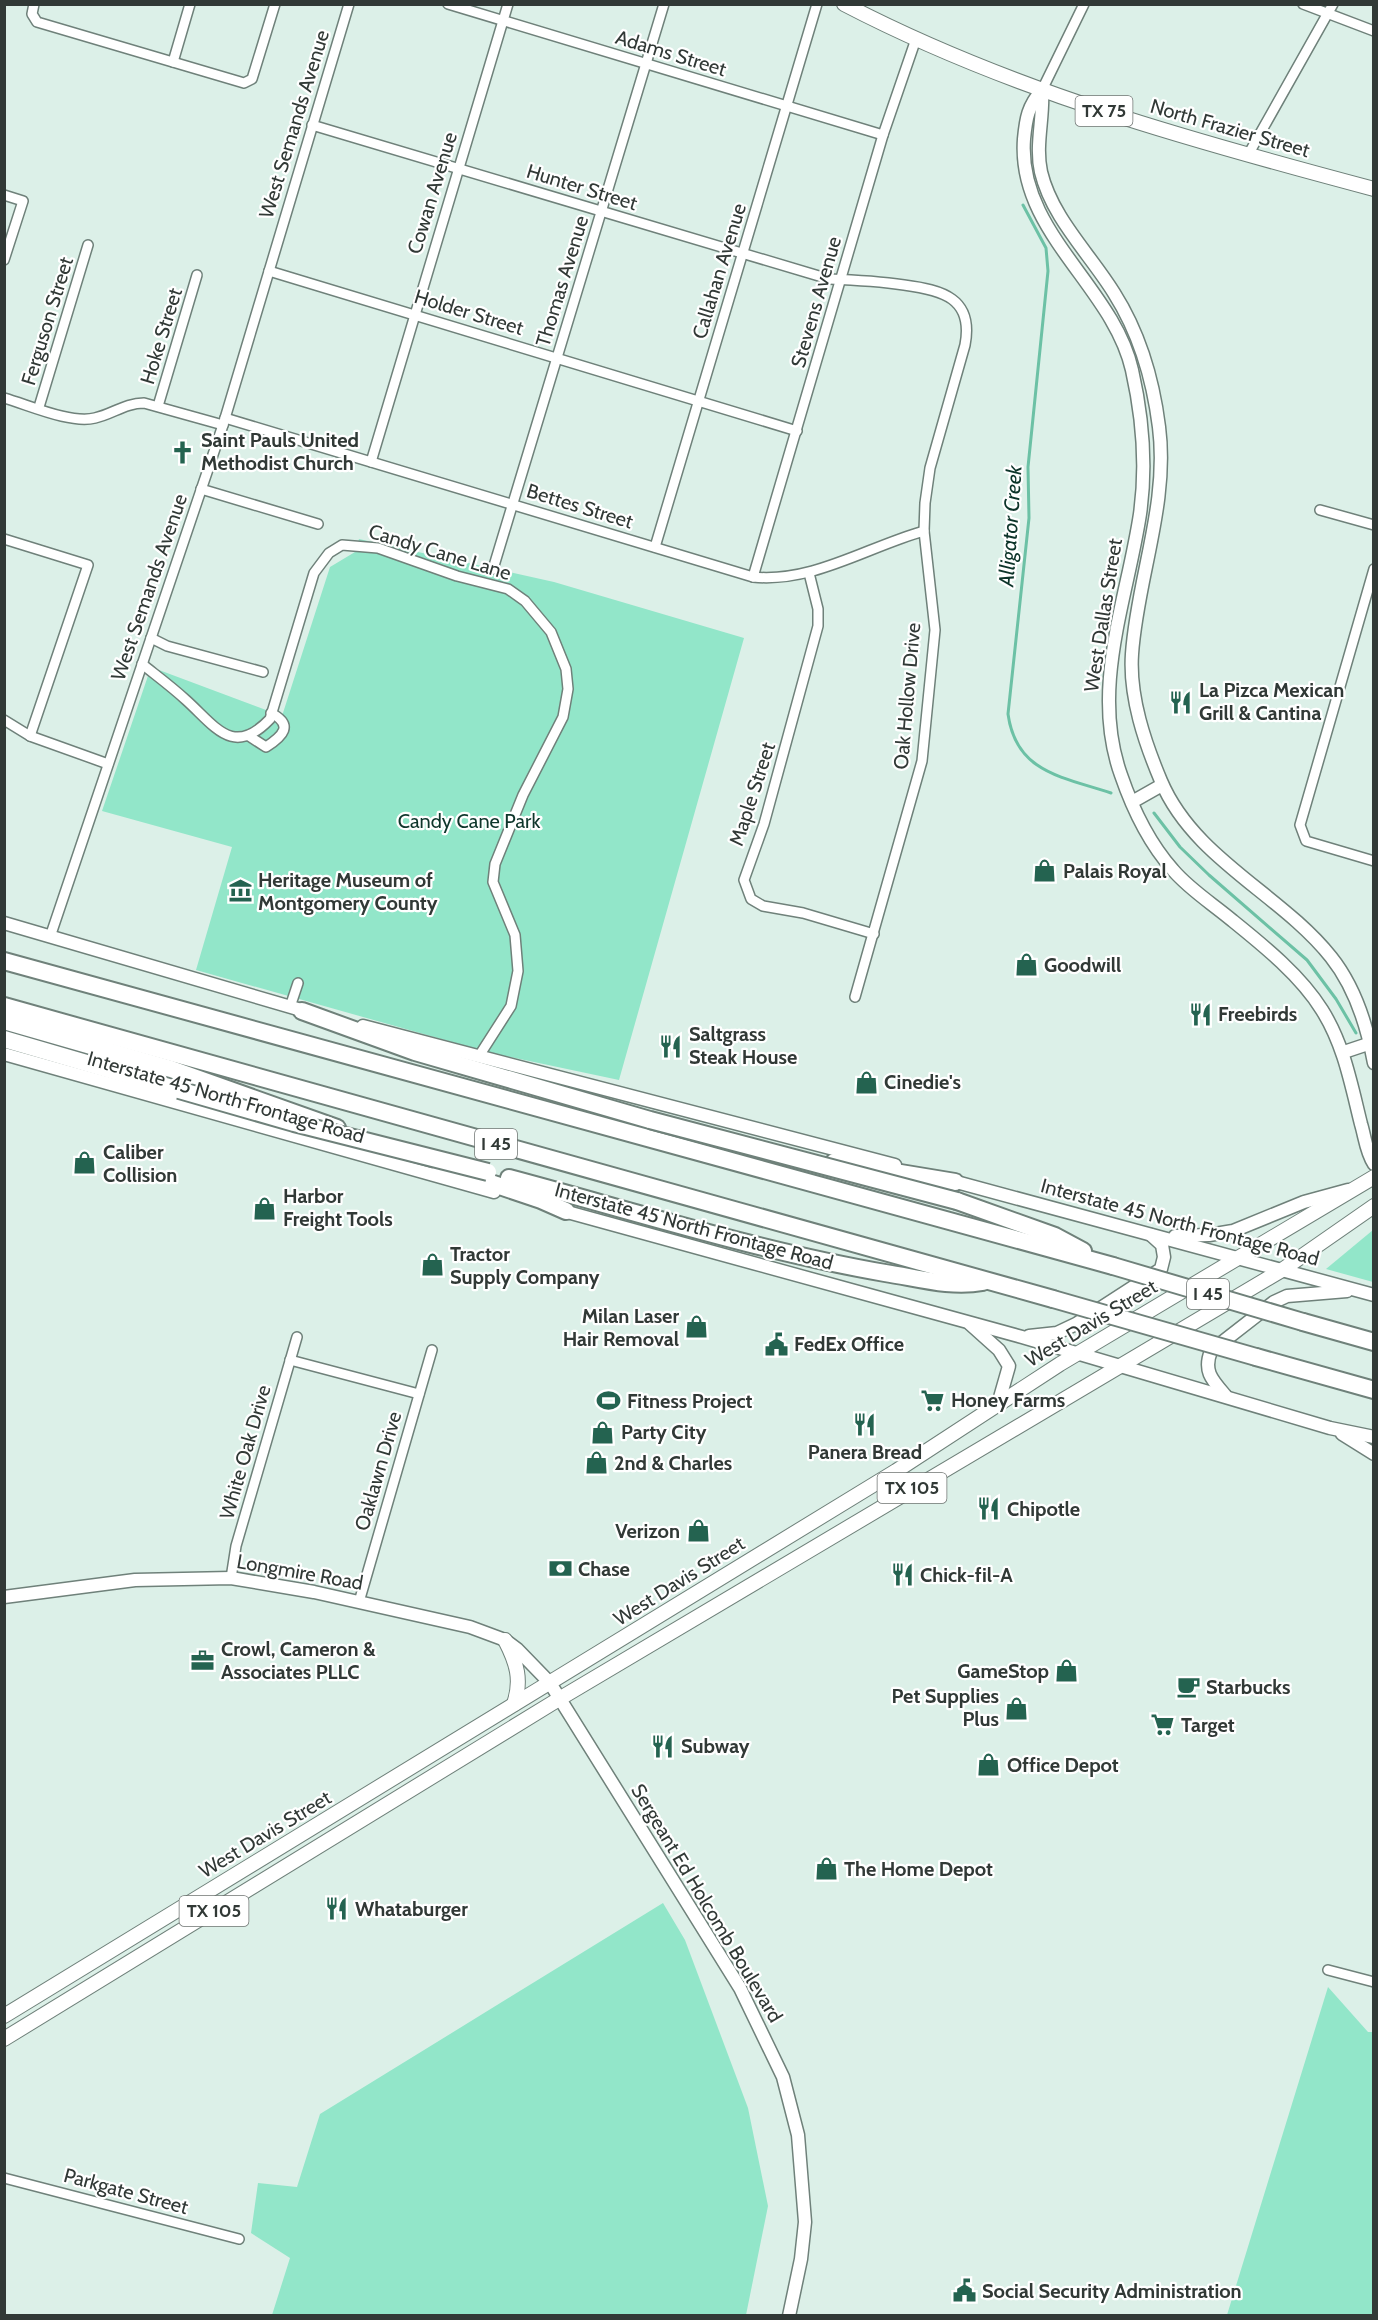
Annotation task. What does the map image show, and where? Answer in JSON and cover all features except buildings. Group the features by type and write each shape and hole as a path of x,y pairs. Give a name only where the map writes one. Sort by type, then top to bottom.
{"highway":[{"name":"I 45","path":"4,961 1113,1266 1374,1342"},
{"name":"I 45","path":"4,1006 1374,1390"},
{"path":"296,1009 415,1052 650,1120 957,1201 1055,1236 1113,1266"},
{"path":"4,1021 171,1069 399,1152 541,1200 566,1211"},
{"path":"5,1053 179,1090 294,1123 488,1172 778,1250 856,1268 959,1286 988,1281"},
{"path":"498,1098 733,1146 955,1182"}],"main road":[{"name":"North Frazier Street","path":"844,4 916,39 1042,90 1248,155 1374,189"},
{"name":"West Dallas Street","path":"1042,90 1043,109 1039,157 1046,187 1065,221 1109,285 1138,339 1148,368 1157,412 1160,443 1158,495 1131,656 1143,734 1162,785 1181,815 1206,843 1317,941 1332,957 1353,993 1372,1043 1374,1063"},
{"name":"West Dallas Street","path":"1042,90 1029,106 1026,122 1024,148 1029,189 1054,237 1095,295 1130,363 1140,406 1144,472 1136,536 1110,674 1109,724 1120,774 1152,842 1174,872 1303,984 1322,1010 1344,1052 1374,1164"},
{"path":"1095,295 1109,285"},
{"path":"1130,363 1139,374 1148,406 1157,412"},
{"path":"1143,444 1160,443"},
{"path":"1136,536 1151,539"},
{"path":"1110,674 1132,672"},
{"path":"1132,802 1162,785"},
{"name":"Interstate 45 North Frontage Road","path":"4,923 296,1009 1374,1295"},
{"path":"1344,1052 1372,1043"},
{"name":"Interstate 45 North Frontage Road","path":"5,1053 1022,1337 1330,1428 1374,1437"},
{"name":"West Davis Street","path":"4,2016 896,1471 999,1401 1374,1177"},
{"path":"1162,1237 1209,1235 1233,1231 1311,1200 1352,1190"},
{"name":"West Davis Street","path":"4,2039 559,1699 898,1495 1005,1436 1282,1270 1374,1206"},
{"path":"1022,1337 1058,1333 1161,1269 1164,1257 1162,1245 1147,1233"},
{"path":"1226,1396 1209,1376 1207,1362 1212,1351 1274,1302 1287,1296 1357,1290"},
{"path":"967,1322 999,1350 1009,1366 999,1401"},
{"path":"1330,1428 1374,1454"},
{"name":"Longmire Road","path":"4,1597 135,1580 231,1578 314,1592 470,1627 504,1640 535,1665 550,1683 559,1699"},
{"path":"504,1640 518,1669 519,1681 514,1704"},
{"name":"Sergeant Ed Holcomb Boulevard","path":"559,1699 740,1988 783,2077 799,2143 805,2222 801,2259 789,2316"},
{"path":"147,1952 147,1943 152,1935 214,1897 231,1878"}],"street":[{"path":"34,4 32,14 37,22 249,82 275,4"},
{"path":"173,62 190,4"},
{"name":"West Semands Avenue","path":"50,938 224,422 349,4"},
{"name":"Adams Street","path":"448,4 883,135"},
{"name":"Cowan Avenue","path":"371,462 508,4"},
{"name":"Thomas Avenue","path":"493,569 664,4"},
{"name":"Callahan Avenue","path":"655,547 818,4"},
{"name":"West Dallas Street","path":"1042,90 1084,4"},
{"path":"1303,4 1374,31"},
{"path":"1248,155 1333,4"},
{"name":"Stevens Avenue","path":"753,577 883,135 916,39"},
{"name":"Hunter Street","path":"312,125 743,254 830,279 842,280"},
{"path":"4,195 23,201 4,260"},
{"name":"Ferguson Street","path":"39,407 88,245"},
{"name":"Holder Street","path":"269,271 797,431"},
{"name":"Hoke Street","path":"158,406 197,276"},
{"name":"Oak Hollow Drive","path":"842,280 854,278 933,289 955,300 966,320 965,345 930,468 924,531 935,630 922,760 855,997"},
{"name":"Bettes Street","path":"4,398 82,420 96,418 132,403 158,406 371,462 753,577 786,578 809,573 891,540 924,531"},
{"path":"201,489 318,525"},
{"path":"1320,510 1374,525"},
{"path":"4,539 88,565 30,736"},
{"name":"Candy Cane Lane","path":"249,736 257,732 270,719 314,573 329,553 342,545 359,544 378,548 457,576 507,589 525,601 551,632 566,669 568,689 563,717 523,795 495,864 493,882 515,935 518,971 511,1006 479,1056"},
{"path":"1374,569 1300,825 1302,836 1311,843 1374,861"},
{"name":"Maple Street","path":"809,573 818,609 818,626 764,824 744,880 751,899 763,906 803,913 874,934"},
{"path":"151,638 167,646 263,672"},
{"path":"142,664 175,690 218,731 236,738 249,736 266,747 274,742 284,730 285,724 283,719 271,713"},
{"path":"4,720 30,736 108,764"},
{"path":"296,1009 297,983"},
{"name":"White Oak Drive","path":"231,1578 236,1546 297,1337"},
{"name":"Oaklawn Drive","path":"359,1602 432,1350"},
{"path":"290,1360 419,1394"},
{"path":"1328,1970 1374,1982"},
{"name":"Parkgate Street","path":"4,2178 239,2239"}],"green space":[{"name":"Candy Cane Park","path":"359,539 554,582 744,638 619,1080 491,1053 196,970 232,847 102,811 151,667 282,716 330,567 355,552"},
{"path":"1373,1230 1373,1282 1326,1269"},
{"path":"663,1903 685,1940 748,2108 768,2206 746,2315 272,2315 290,2258 251,2233 258,2183 297,2187 320,2114"},
{"path":"1328,1987 1368,2032 1373,2032 1373,2315 1227,2315"}],"waterway":[{"name":"Alligator Creek","path":"1023,205 1046,248 1048,271 1028,467 1029,518 1008,714 1013,734 1031,761 1059,777 1111,793"},
{"name":"Alligator Creek","path":"1154,813 1180,847 1209,875 1307,960 1336,999 1356,1033"}],"place":[{"name":"Saint Pauls United Methodist Church","path":"183,452"},
{"name":"La Pizca Mexican Grill & Cantina","path":"1181,702"},
{"name":"Palais Royal","path":"1045,871"},
{"name":"Heritage Museum of Montgomery County","path":"240,891"},
{"name":"Goodwill","path":"1026,965"},
{"name":"Freebirds","path":"1200,1014"},
{"name":"Saltgrass Steak House","path":"671,1046"},
{"name":"Cinedie's","path":"866,1082"},
{"name":"Caliber Collision","path":"85,1163"},
{"name":"Harbor Freight Tools","path":"265,1208"},
{"name":"Tractor Supply Company","path":"432,1265"},
{"name":"Milan Laser Hair Removal","path":"697,1327"},
{"name":"FedEx Office","path":"776,1344"},
{"name":"Honey Farms","path":"933,1400"},
{"name":"Fitness Project","path":"609,1401"},
{"name":"Panera Bread","path":"865,1425"},
{"name":"Party City","path":"603,1432"},
{"name":"2nd & Charles","path":"596,1463"},
{"name":"Chipotle","path":"989,1509"},
{"name":"Verizon","path":"698,1531"},
{"name":"Chase","path":"560,1569"},
{"name":"Chick-fil-A","path":"902,1575"},
{"name":"Crowl, Cameron & Associates PLLC","path":"203,1661"},
{"name":"GameStop","path":"1067,1671"},
{"name":"Starbucks","path":"1188,1687"},
{"name":"Pet Supplies Plus","path":"1017,1708"},
{"name":"Target","path":"1163,1725"},
{"name":"Subway","path":"663,1746"},
{"name":"Office Depot","path":"989,1765"},
{"name":"The Home Depot","path":"826,1869"},
{"name":"Whataburger","path":"337,1909"},
{"name":"Social Security Administration","path":"964,2291"}]}
